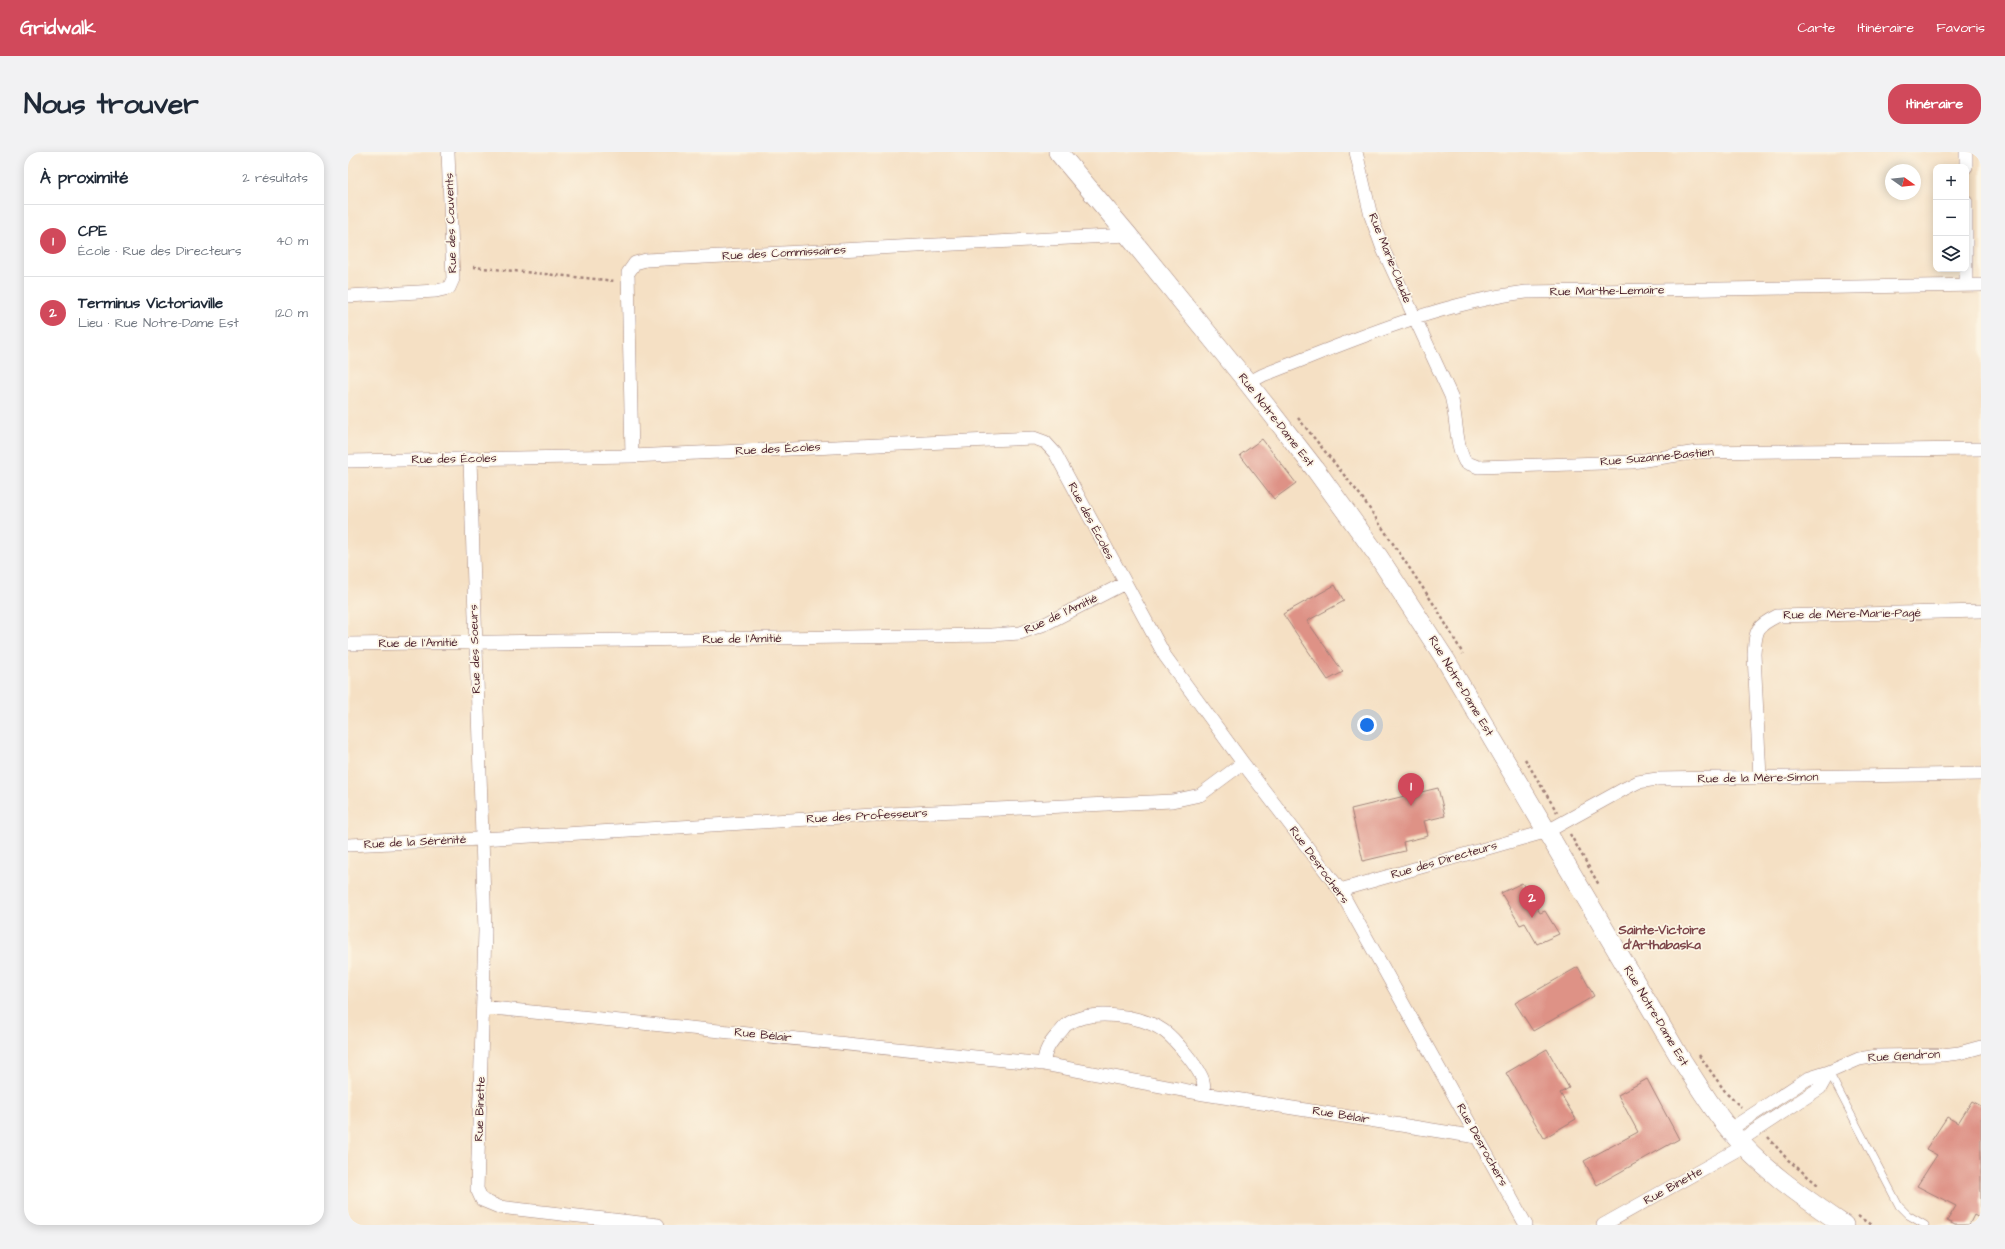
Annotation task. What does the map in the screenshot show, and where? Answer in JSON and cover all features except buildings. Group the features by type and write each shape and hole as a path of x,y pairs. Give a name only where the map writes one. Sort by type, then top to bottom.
{"street":[{"name":"Rue des Couvents","path":"348,296 436,291 449,288 453,279 448,152"},
{"name":"Rue Notre-Dame Est","path":"1058,152 1128,235 1248,383 1315,469 1378,556 1447,662 1548,831 1679,1056 1738,1139 1801,1196 1844,1225"},
{"name":"Rue Marie-Claude","path":"1356,152 1371,216 1383,249 1414,317"},
{"path":"1966,152 1966,164"},
{"name":"Rue des Commissaires","path":"632,456 628,273 635,263 646,260 1128,235"},
{"path":"1966,236 1966,285"},
{"name":"Rue Marthe-Lemaire","path":"1248,383 1263,375 1414,317 1502,295 1526,292 1981,285"},
{"name":"Rue Suzanne-Bastien","path":"1414,317 1451,396 1455,410 1460,452 1465,462 1478,467 1632,462 1697,452 1981,449"},
{"name":"Rue des Écoles","path":"348,461 632,456 1034,438 1045,442 1055,453 1124,583"},
{"name":"Rue des Soeurs","path":"470,459 481,839"},
{"name":"Rue de l'Amitié","path":"348,644 991,635 1020,633 1045,624 1124,583"},
{"name":"Rue Desrochers","path":"1124,583 1165,656 1243,763 1340,890 1526,1225"},
{"name":"Rue de Mère-Marie-Pagé","path":"1760,778 1754,654 1756,635 1762,623 1777,616 1981,611"},
{"name":"Rue des Professeurs","path":"481,839 890,814 1172,802 1200,795 1243,763"},
{"name":"Rue de la Mère-Simon","path":"1548,831 1638,782 1656,779 1981,774"},
{"name":"Rue des Directeurs","path":"1340,890 1548,831"},
{"name":"Rue de la Sérénité","path":"348,845 481,839"},
{"name":"Rue Binette","path":"481,839 485,931 477,1189 482,1200 499,1206 658,1225"},
{"name":"Rue Bélair","path":"483,1007 1044,1064 1204,1094 1477,1137"},
{"path":"1044,1064 1044,1055 1051,1042 1066,1025 1081,1019 1101,1015 1124,1017 1145,1021 1164,1031 1184,1051 1203,1080 1204,1094"},
{"name":"Rue Gendron","path":"1738,1139 1807,1079 1829,1072 1859,1059 1871,1057 1942,1055 1959,1053 1981,1047"},
{"name":"Rue Binette","path":"1603,1225 1738,1139"}],"lane":[{"path":"1829,1072 1899,1206 1908,1215 1925,1225"}],"path":[{"path":"473,267 628,282"}],"place":[{"name":"CPE","path":"1411,806"},
{"name":"Terminus Victoriaville","path":"1532,918"}],"district":[{"name":"Sainte-Victoire d'Arthabaska","path":"1662,938"}]}
